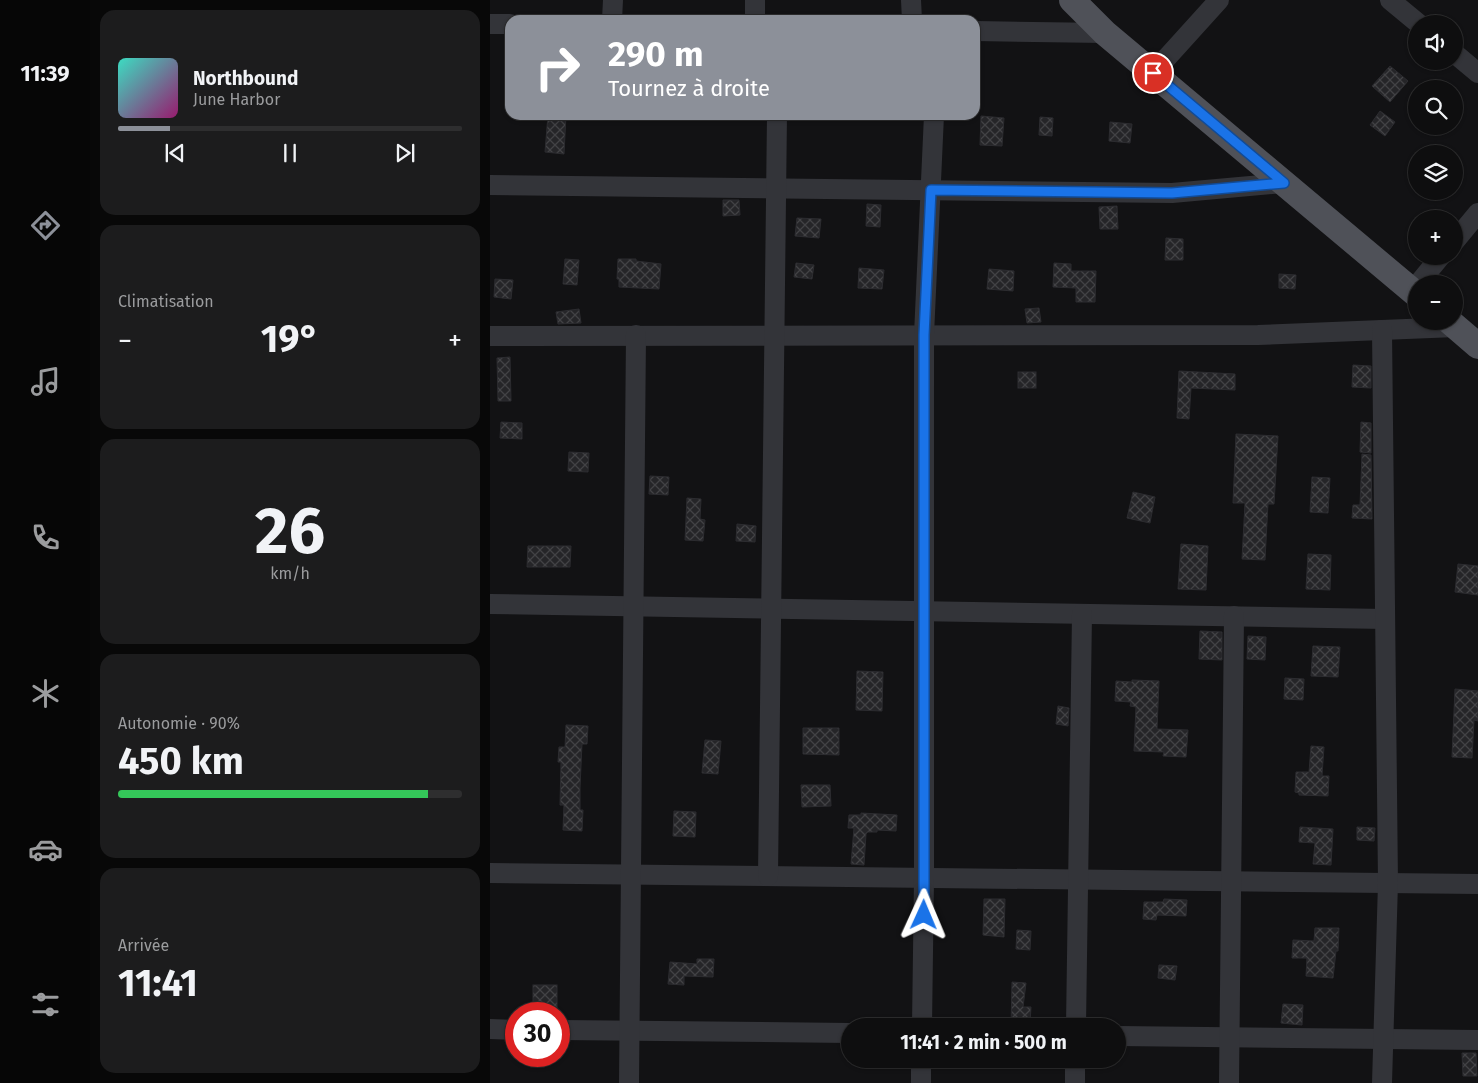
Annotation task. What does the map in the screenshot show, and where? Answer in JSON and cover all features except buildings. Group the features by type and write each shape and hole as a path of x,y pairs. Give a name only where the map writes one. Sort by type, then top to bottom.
{"main road":[{"path":"1072,0 1105,33 1284,183 1408,282"},
{"path":"1459,330 1478,346"}],"street":[{"path":"612,15 613,0"},
{"path":"756,0 756,15"},
{"path":"911,0 912,15"},
{"path":"1153,73 1219,0"},
{"path":"1390,0 1408,15"},
{"path":"490,24 505,24"},
{"path":"980,31 1105,33"},
{"path":"1463,60 1478,73"},
{"path":"768,876 777,120"},
{"path":"922,1018 924,878 924,335 934,120"},
{"path":"490,185 1172,193 1284,183"},
{"path":"1463,232 1478,214"},
{"path":"1426,275 1434,265"},
{"path":"490,336 1258,335 1408,328"},
{"path":"1382,330 1388,883 1382,1083"},
{"path":"629,1083 636,336"},
{"path":"490,604 1385,619"},
{"path":"1076,1018 1082,614"},
{"path":"1229,1083 1234,616"},
{"path":"490,873 1478,884"},
{"path":"490,1029 505,1030"},
{"path":"570,1030 841,1033"},
{"path":"1126,1036 1478,1040"},
{"path":"921,1068 921,1083"},
{"path":"1075,1083 1076,1068"}],"route":[{"path":"924,915 924,335 931,190 1172,193 1284,183 1153,73"}]}
